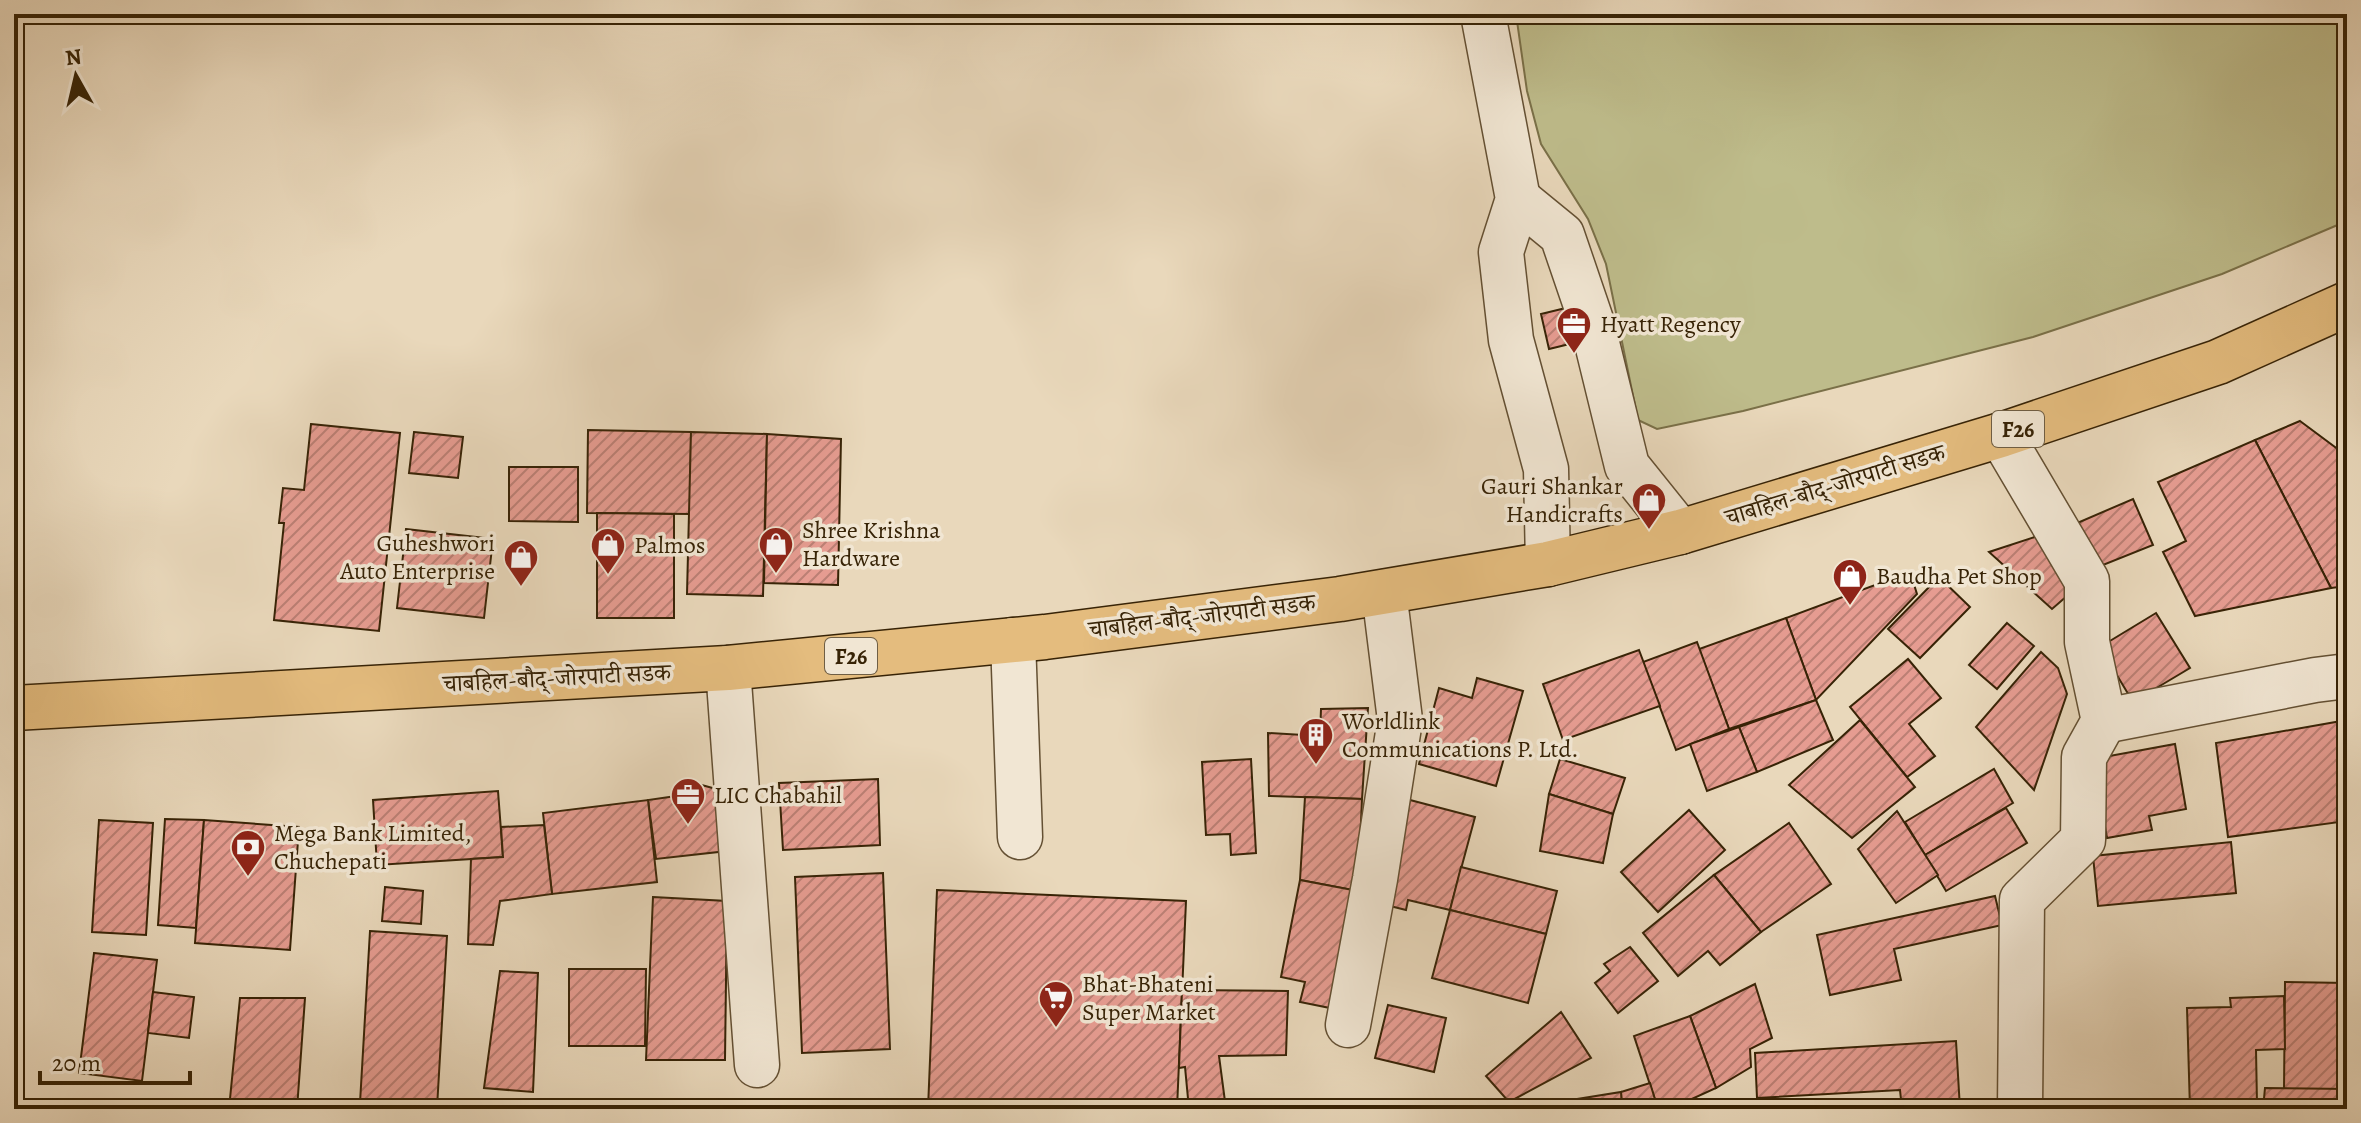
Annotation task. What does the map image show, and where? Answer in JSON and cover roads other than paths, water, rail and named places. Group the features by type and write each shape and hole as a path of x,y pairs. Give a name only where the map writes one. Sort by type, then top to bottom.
{"main road":[{"name":"चाबहिल-बौद्-जोरपाटी सडक","path":"14,708 728,668 1013,640 1384,592 1548,564 1680,532 2001,435 2218,362 2347,304"}],"street":[{"path":"1483,14 1518,199 1501,252 1511,340 1546,469 1548,564"},
{"path":"1518,199 1562,235 1592,323 1627,466 1680,532"},
{"path":"2001,435 2087,581 2087,642 2104,721 2084,757 2083,840 2022,900 2020,1109"},
{"path":"1348,1025 1400,720 1384,592"},
{"path":"1013,640 1020,837"},
{"path":"728,668 757,1065"},
{"path":"2104,721 2347,676"}],"place":[{"name":"Hyatt Regency","path":"1574,355"},
{"name":"Gauri Shankar Handicrafts","path":"1649,531"},
{"name":"Shree Krishna Hardware","path":"776,575"},
{"name":"Palmos","path":"608,576"},
{"name":"Guheshwori Auto Enterprise","path":"521,588"},
{"name":"Baudha Pet Shop","path":"1850,607"},
{"name":"Worldlink Communications P. Ltd.","path":"1316,766"},
{"name":"LIC Chabahil","path":"688,826"},
{"name":"Mega Bank Limited, Chuchepati","path":"248,878"},
{"name":"Bhat-Bhateni Super Market","path":"1056,1029"}]}
